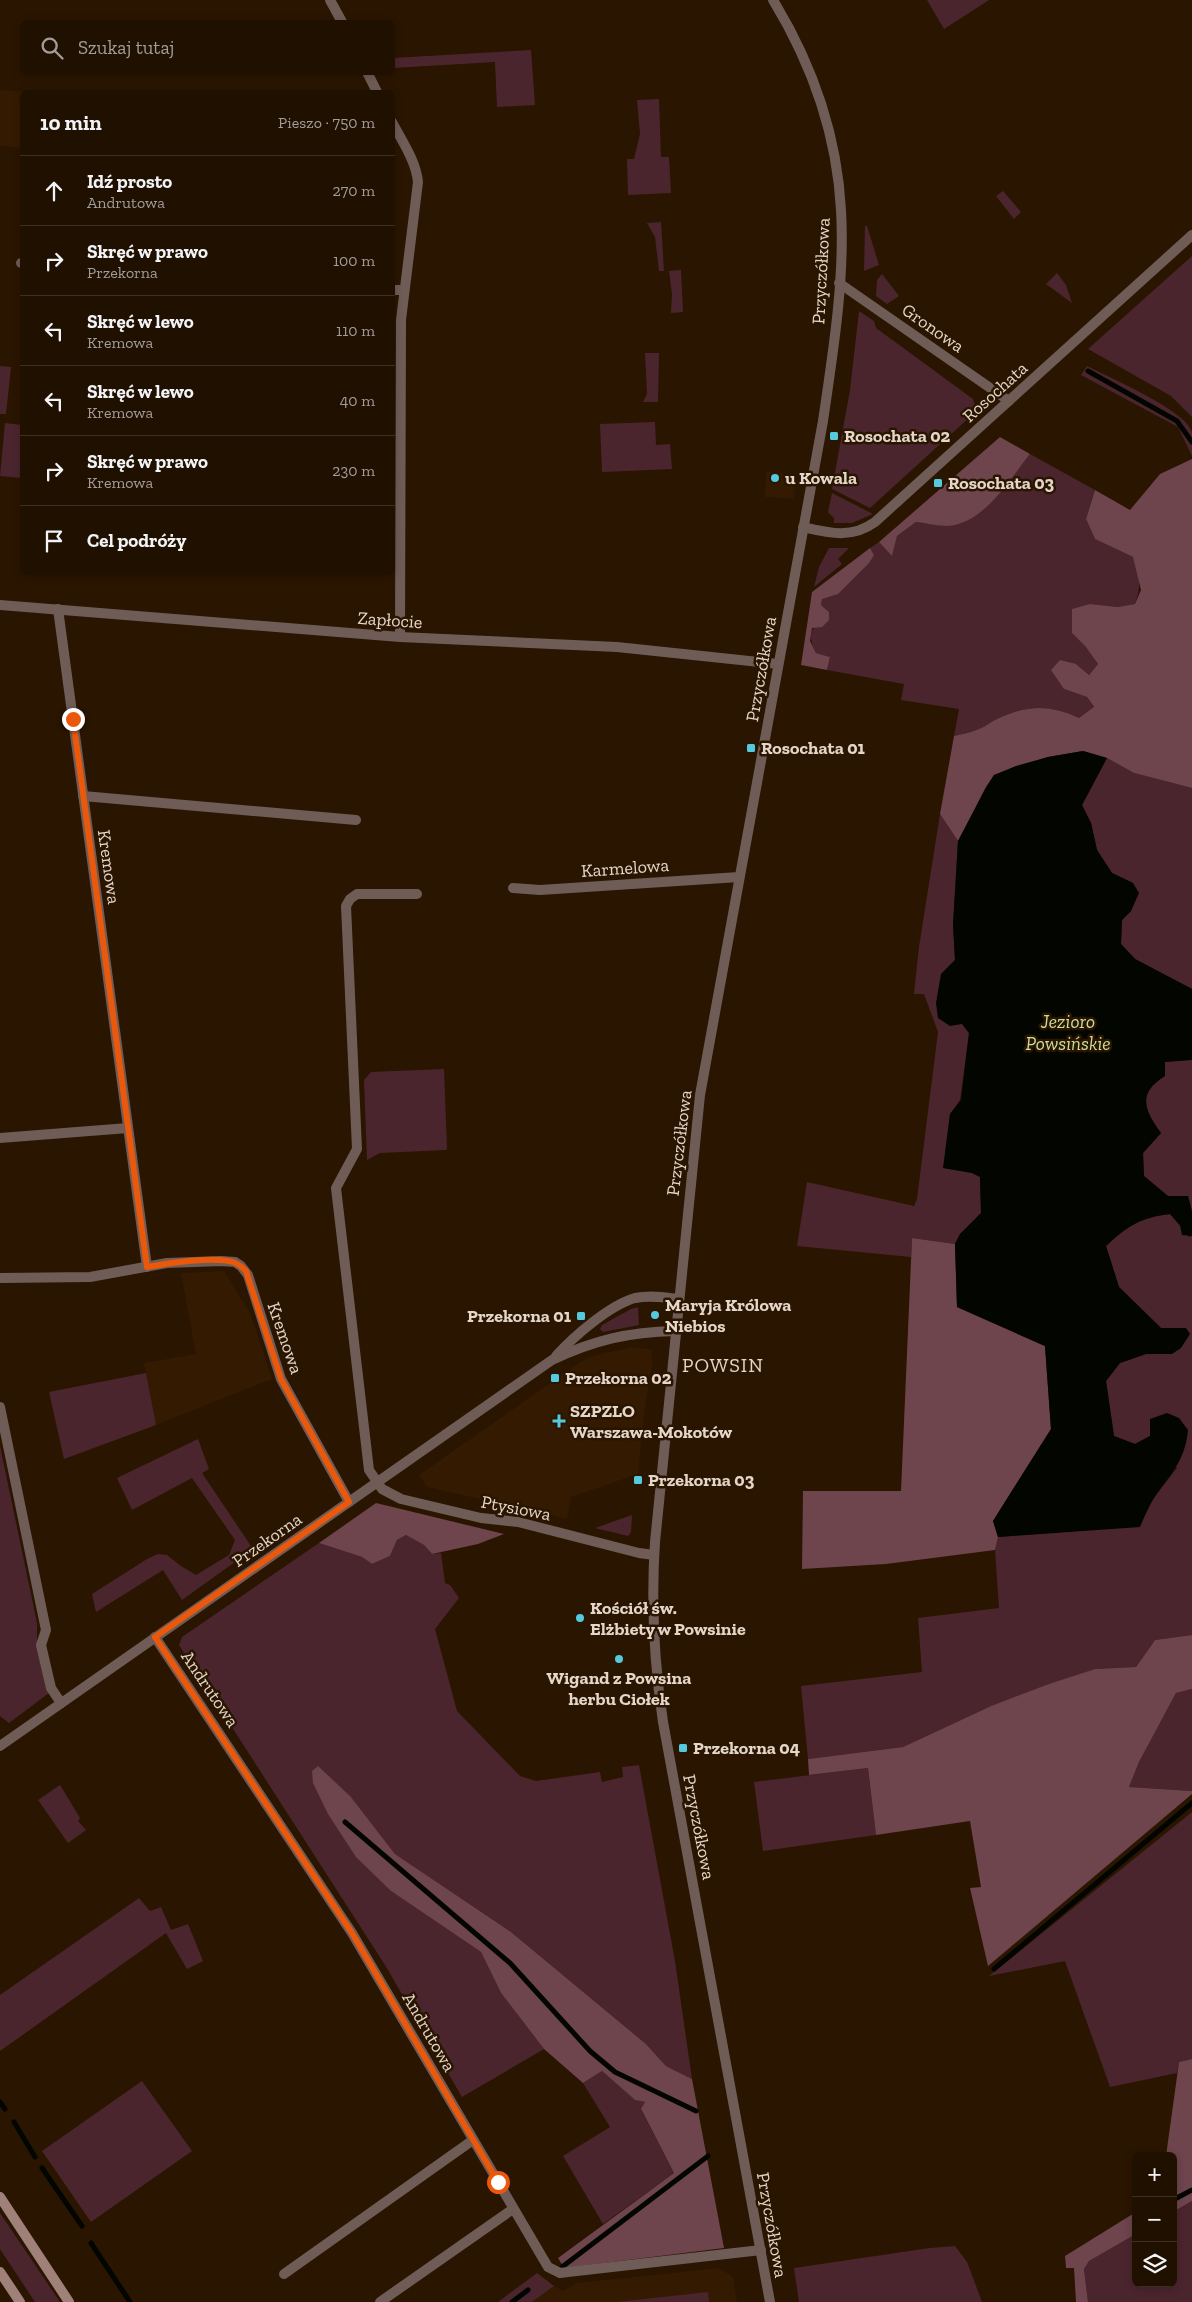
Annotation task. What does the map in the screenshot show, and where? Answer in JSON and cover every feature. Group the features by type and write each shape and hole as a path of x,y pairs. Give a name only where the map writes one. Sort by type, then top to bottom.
{"main road":[{"path":"0,2196 69,2302"},
{"path":"0,2272 20,2302"}],"street":[{"path":"330,0 341,20"},
{"name":"Przyczółkowa","path":"770,2302 663,1722 655,1648 654,1554 678,1299 700,1095 830,371 838,283 841,211 834,153 827,123 800,49 773,0"},
{"path":"368,75 376,90"},
{"path":"395,130 417,172 418,182 401,320 400,637"},
{"name":"Rosochata","path":"803,527 841,534 858,532 867,528 1192,235"},
{"name":"Gronowa","path":"838,283 1009,401"},
{"path":"395,290 404,290"},
{"name":"Zapłocie","path":"0,604 400,637 609,646 778,664"},
{"name":"Kremowa","path":"58,609 147,1267"},
{"path":"83,796 356,820"},
{"name":"Karmelowa","path":"513,888 540,890 739,877"},
{"path":"377,1483 369,1470 336,1188 357,1149 346,906 350,899 357,894 417,894"},
{"path":"0,1138 128,1128"},
{"name":"Kremowa","path":"0,1278 90,1277 167,1263 228,1261 241,1266 246,1271 281,1379 349,1502"},
{"name":"Przekorna","path":"552,1360 568,1343 623,1303 647,1297 678,1299"},
{"name":"Przekorna","path":"0,1746 552,1360 582,1346 604,1339 646,1332 675,1331"},
{"path":"0,1407 46,1630 41,1645 51,1688 61,1703"},
{"name":"Ptysiowa","path":"377,1483 389,1493 401,1499 481,1518 518,1522 639,1553 654,1554"},
{"name":"Andrutowa","path":"155,1637 352,1933 548,2267 560,2272 761,2250"},
{"path":"284,2274 473,2140"},
{"path":"380,2302 513,2209"}],"shaded area":[{"path":"927,0 989,0 944,29"},
{"path":"531,50 535,105 497,107 495,62 395,68 395,58"},
{"path":"0,90 20,91 20,148 0,146"},
{"path":"659,99 661,157 669,157 671,193 628,195 627,159 634,159 640,134 637,100"},
{"path":"1003,191 1021,212 1014,219 996,196"},
{"path":"661,222 664,271 659,271 655,237 647,223"},
{"path":"865,226 867,226 879,265 864,271"},
{"path":"1192,256 1192,417 1171,396 1088,349"},
{"path":"681,270 683,312 671,313 672,294 669,271"},
{"path":"1057,273 1066,285 1072,303 1046,284"},
{"path":"882,274 899,296 887,304 876,296 877,280"},
{"path":"906,305 931,329 929,331 904,314 903,309"},
{"path":"859,311 874,321 876,328 973,399 976,408 972,408 971,416 870,508 832,489 850,390"},
{"path":"645,353 659,353 658,402 643,402 647,394"},
{"path":"0,366 11,367 6,414 0,414"},
{"path":"1087,366 1162,404 1187,423 1192,432 1192,456 1178,427 1081,375"},
{"path":"655,422 656,445 670,444 672,469 602,472 600,424"},
{"path":"5,423 20,425 20,478 0,476"},
{"path":"1000,437 1030,454 995,499 973,518 960,523 939,526 916,522 897,536 892,556 879,542"},
{"path":"1030,454 1095,490 1086,519 1095,539 1133,557 1137,569 1139,586 1135,604 1118,607 1090,604 1072,633 1085,646 1098,664 1089,675 1076,664 1064,689 1087,697 1094,708 1079,718 1048,708 1018,711 994,720 979,729 954,736 959,709 901,700 904,684 827,670 830,657 816,653 811,640 812,630 829,612 821,605 822,598 874,555 870,548 879,542 892,555 897,536 916,522 947,526 988,505"},
{"path":"1192,459 1192,788 1134,773 1107,758 1083,751 1048,757 994,775 958,841 940,814 954,736 979,729 994,720 1018,711 1048,708 1079,718 1094,707 1087,697 1064,689 1051,670 1060,660 1076,664 1089,675 1098,664 1085,646 1072,633 1072,609 1090,604 1118,607 1135,604 1141,590 1133,557 1095,539 1086,519 1095,490 1130,510 1160,474"},
{"path":"766,471 796,475 794,499 765,497"},
{"path":"832,493 873,514 852,523 834,523 834,518 828,512"},
{"path":"829,548 849,548 838,559 842,564 814,587 819,567"},
{"path":"870,548 874,555 869,563 838,594 822,599 821,605 829,612 829,620 822,627 812,628 810,641 816,653 830,657 827,670 801,665 812,592"},
{"path":"1107,758 1134,773 1192,788 1192,989 1135,959 1121,944 1122,920 1131,911 1133,883 1112,873 1097,850 1091,823 1082,805"},
{"path":"940,814 958,841 953,925 955,960 941,974 962,1024 969,1033 960,1100 950,1114 944,1168 972,1173 980,1177 981,1213 960,1234 955,1244 912,1238 911,1257 797,1246 807,1182 914,1206 917,1199 938,1032 924,994 914,994 919,947"},
{"path":"1192,1060 1192,1212 1188,1196 1168,1196 1144,1176 1143,1153 1161,1133 1147,1109 1147,1095 1156,1082 1165,1076 1165,1062"},
{"path":"444,1069 446,1150 380,1153 367,1160 364,1080 371,1072"},
{"path":"1170,1214 1189,1237 1192,1236 1192,1635 1155,1640 1136,1667 1095,1669 991,1706 903,1747 808,1759 801,1686 922,1672 918,1618 999,1608 995,1550 998,1537 1140,1526 1153,1499 1177,1468 1150,1436 1135,1444 1114,1436 1106,1381 1120,1363 1146,1354 1172,1354 1186,1328 1161,1328 1119,1287 1106,1246 1135,1224 1150,1218"},
{"path":"912,1238 955,1244 957,1307 1045,1346 1051,1429 993,1521 998,1537 995,1550 886,1564 802,1569 803,1491 901,1491"},
{"path":"224,1271 251,1315 272,1379 156,1425 144,1363 196,1354 181,1273"},
{"path":"638,1307 639,1325 603,1332 600,1329 602,1325"},
{"path":"632,1347 653,1350 638,1474 571,1497 567,1519 427,1487 419,1475 582,1361 592,1356"},
{"path":"146,1373 156,1425 64,1459 49,1392"},
{"path":"198,1439 209,1469 202,1473 253,1549 182,1600 163,1570 96,1612 92,1594 158,1554 167,1555 196,1575 229,1555 235,1540 192,1478 132,1510 117,1478"},
{"path":"0,1446 37,1623 37,1647 49,1693 9,1723 0,1716"},
{"path":"376,1503 504,1534 478,1544 432,1554 424,1545 406,1535 397,1540 390,1556 372,1564 362,1557 319,1543"},
{"path":"632,1515 631,1532 628,1536 595,1528"},
{"path":"406,1535 424,1545 432,1554 441,1553 445,1583 450,1585 459,1598 435,1629 457,1711 520,1776 536,1781 600,1772 602,1782 623,1777 622,1767 639,1765 675,1961 692,2079 666,2066 646,2044 511,1932 395,1854 351,1797 391,1891 481,1952 501,1993 544,2049 462,2097 385,1965 179,1645 182,1637 319,1543 362,1557 372,1564 390,1556 397,1540"},
{"path":"1192,1635 1192,1689 1176,1693 1139,1762 1129,1787 1192,1791 1192,1794 988,1966 970,1888 981,1887 970,1821 876,1835 868,1768 809,1775 808,1759 903,1747 991,1706 1049,1684 1095,1669 1136,1667 1155,1640"},
{"path":"1192,1689 1192,1791 1129,1787 1139,1762 1176,1693"},
{"path":"318,1766 351,1797 395,1854 511,1932 646,2044 666,2066 692,2079 724,2248 564,2268 558,2258 674,2173 641,2109 645,2102 635,2100 602,2071 583,2083 544,2049 501,1993 481,1952 391,1891 356,1857 328,1814 313,1783 312,1771"},
{"path":"868,1768 876,1835 763,1851 754,1782"},
{"path":"60,1785 80,1818 78,1821 86,1830 68,1843 38,1800"},
{"path":"1192,1812 1192,2059 1179,2062 1177,2073 1110,2087 1065,1961 989,1976"},
{"path":"139,1898 150,1911 161,1907 171,1930 188,1924 203,1961 187,1969 166,1933 0,2051 0,1995"},
{"path":"1192,2059 1192,2201 1177,2210 1177,2152 1167,2152 1179,2062"},
{"path":"602,2071 635,2100 645,2102 641,2110 674,2173 603,2224 563,2156 610,2127 583,2083"},
{"path":"142,2081 192,2151 91,2222 42,2151"},
{"path":"1192,2201 1192,2302 1088,2302 1084,2269 1089,2261 1132,2236 1132,2287 1177,2287 1177,2210"},
{"path":"0,2213 60,2302 35,2302 0,2249"},
{"path":"1132,2214 1132,2236 1089,2261 1084,2269 1088,2302 1076,2302 1074,2268 1066,2268 1065,2256"},
{"path":"955,2246 967,2262 982,2302 799,2302 794,2268"},
{"path":"719,2268 733,2277 737,2302 532,2302 554,2286 563,2291 577,2283"},
{"path":"537,2273 554,2286 532,2302 498,2302"},
{"path":"708,2292 709,2302 617,2302"}],"water":[{"name":"Jezioro Powsińskie","path":"1083,751 1107,758 1082,805 1091,823 1097,850 1112,873 1133,883 1139,893 1131,911 1122,920 1121,944 1135,959 1192,989 1192,1060 1165,1062 1165,1076 1150,1089 1147,1095 1147,1109 1161,1133 1143,1153 1144,1176 1168,1196 1188,1196 1192,1212 1192,1236 1182,1235 1180,1225 1170,1214 1160,1215 1143,1220 1128,1228 1106,1246 1119,1287 1161,1328 1186,1328 1190,1334 1181,1348 1172,1354 1146,1354 1120,1363 1106,1381 1114,1436 1135,1444 1150,1436 1150,1419 1167,1413 1179,1418 1188,1430 1184,1451 1152,1501 1140,1527 998,1537 993,1521 1051,1429 1045,1346 957,1307 955,1244 960,1234 981,1213 980,1177 972,1173 943,1168 950,1114 961,1100 969,1033 962,1024 950,1026 938,1018 936,1003 941,974 955,960 953,925 958,841 986,787 994,775 1016,766 1048,757"}],"waterway":[{"path":"1088,371 1177,421 1192,442"},
{"path":"994,1969 1192,1803"},
{"path":"345,1822 510,1963 590,2051 615,2072 696,2111"},
{"path":"0,2102 5,2109"},
{"path":"14,2122 35,2157"},
{"path":"562,2267 708,2156"},
{"path":"42,2168 82,2226"},
{"path":"1177,2198 1192,2190"},
{"path":"91,2243 130,2302"},
{"path":"512,2302 528,2290"}],"place":[{"name":"Rosochata 02","path":"834,436"},
{"name":"u Kowala","path":"775,478"},
{"name":"Rosochata 03","path":"938,483"},
{"name":"Rosochata 01","path":"751,748"},
{"name":"Maryja Królowa Niebios","path":"655,1315"},
{"name":"Przekorna 01","path":"581,1316"},
{"name":"Przekorna 02","path":"555,1378"},
{"name":"SZPZLO Warszawa-Mokotów","path":"559,1421"},
{"name":"Przekorna 03","path":"638,1480"},
{"name":"Kościół św. Elżbiety w Powsinie","path":"580,1618"},
{"name":"Wigand z Powsina herbu Ciołek","path":"619,1659"},
{"name":"Przekorna 04","path":"683,1748"}],"district":[{"name":"POWSIN","path":"723,1365"}],"route":[{"path":"73,719 147,1267 167,1263 228,1261 235,1262 246,1271 258,1313 281,1379 340,1489 349,1502 155,1637 311,1868 352,1933 498,2182"}]}
